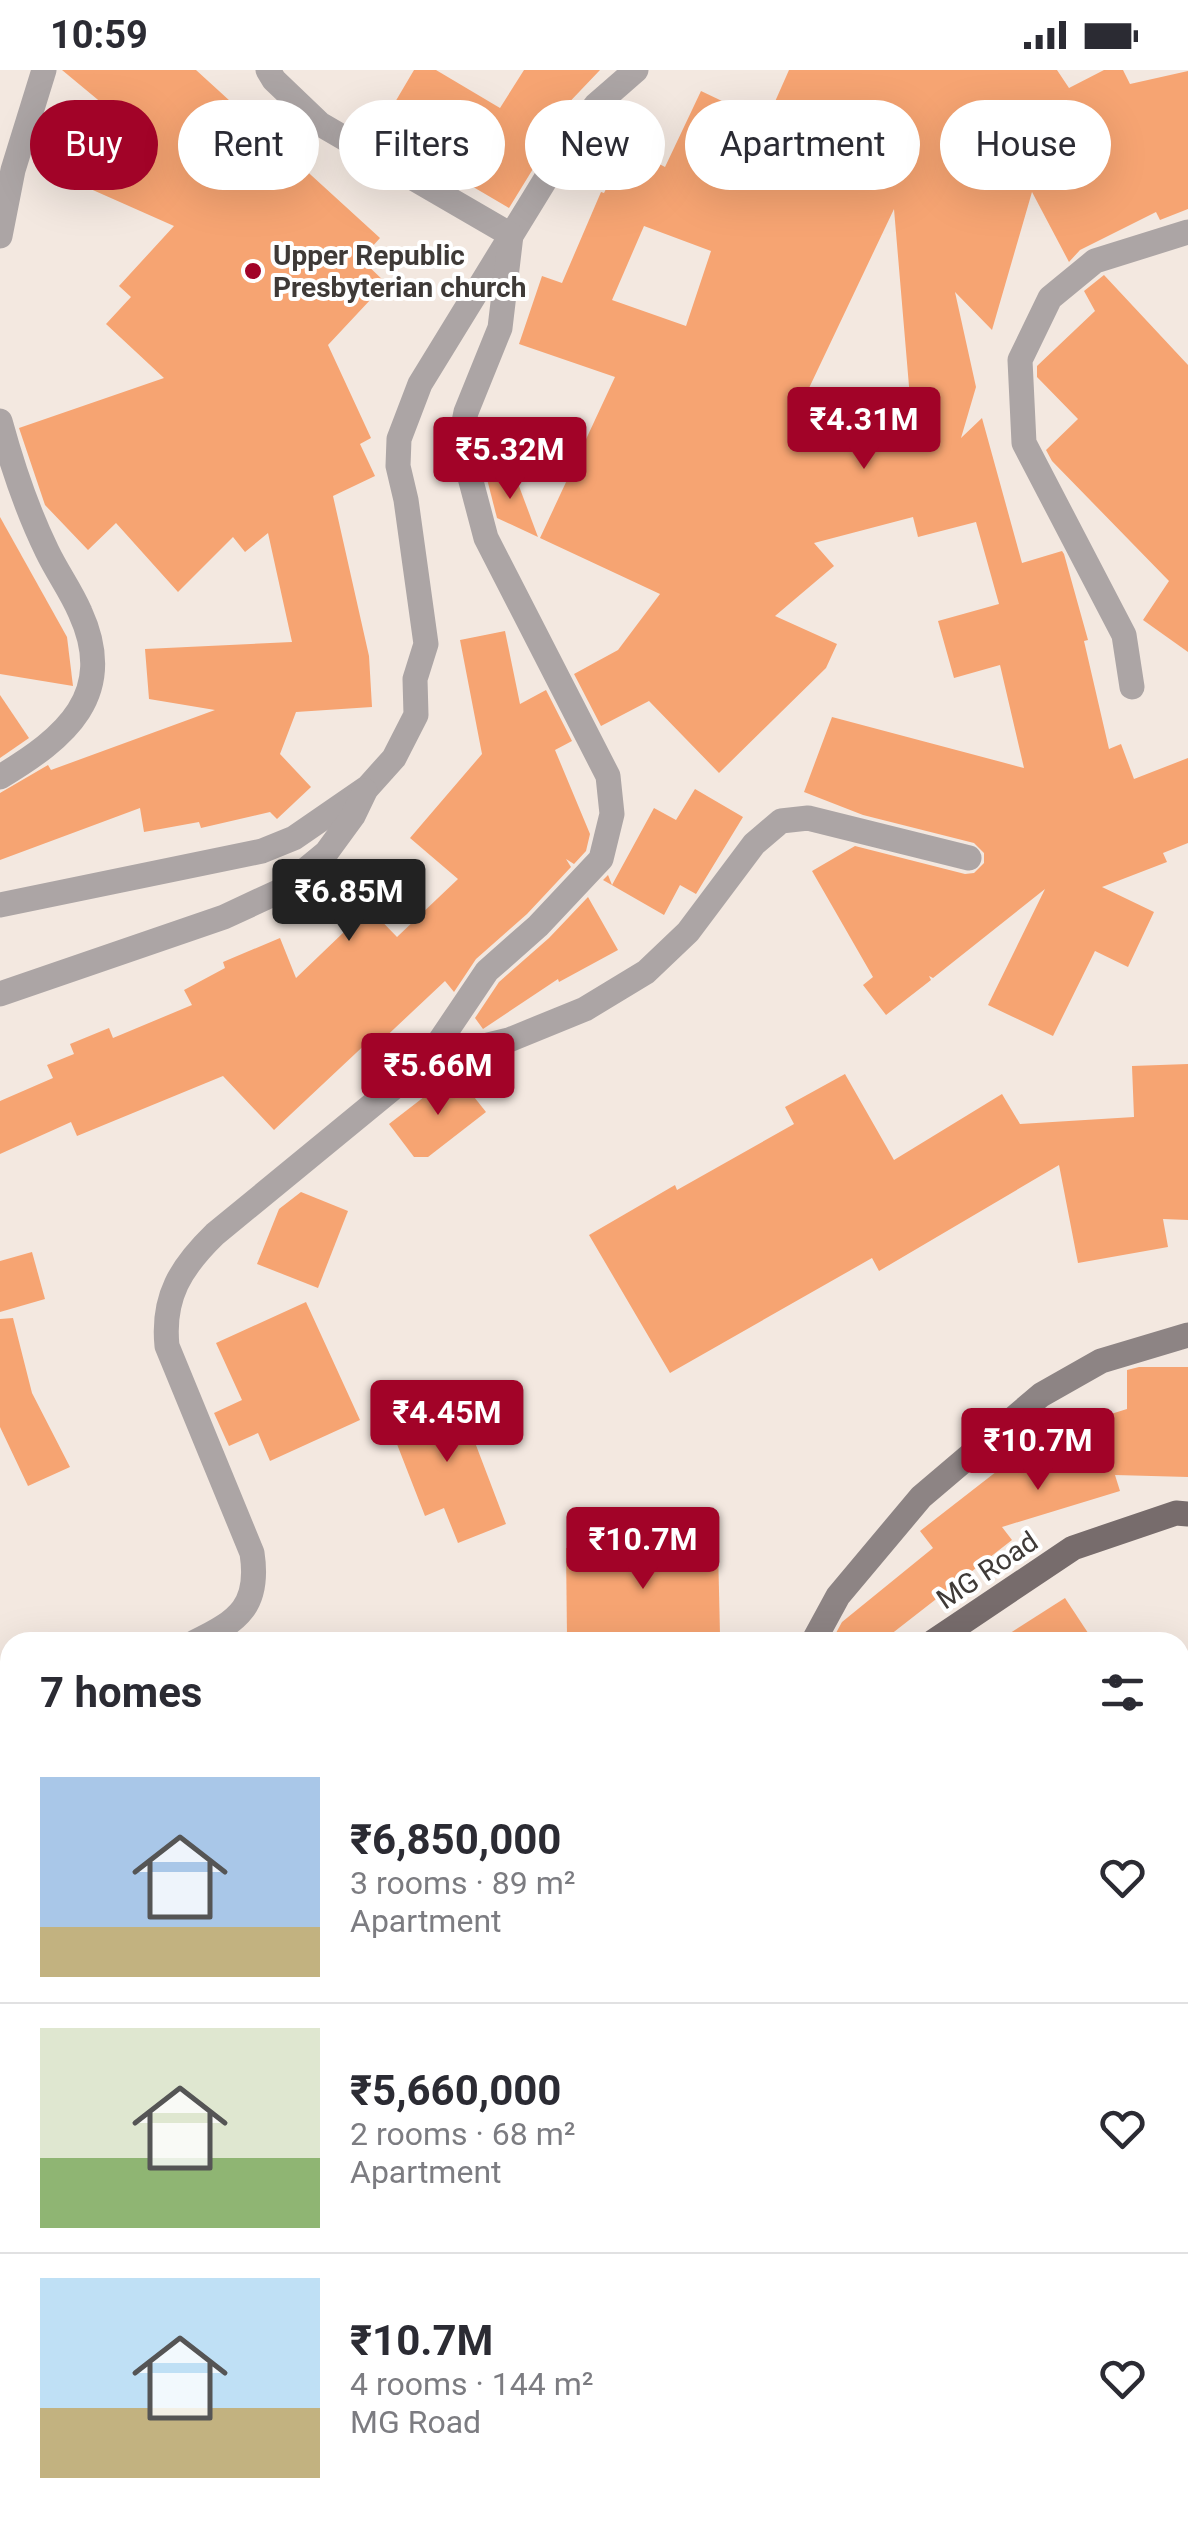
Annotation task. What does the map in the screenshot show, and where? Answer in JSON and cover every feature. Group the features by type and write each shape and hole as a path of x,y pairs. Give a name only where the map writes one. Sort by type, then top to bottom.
{"main road":[{"path":"818,1632 838,1596 920,1497 1041,1395 1101,1361 1188,1335"},
{"name":"MG Road","path":"948,1632 1073,1548 1176,1513 1188,1514"}],"street":[{"path":"0,236 13,170 44,70"},
{"path":"268,70 320,124 510,235"},
{"path":"0,904 262,851 294,838 368,787 394,758 416,715 415,679 426,644 398,466 399,439 420,384 574,133 596,105 636,70"},
{"path":"1132,687 1124,635 1024,442 1020,360 1050,298 1095,261 1188,232"},
{"path":"216,1632 229,1626 247,1604 257,1582 252,1553 167,1346 168,1300 177,1278 215,1234 427,1060 487,971 538,926 601,859 612,814 608,776 486,538 463,451 466,412 500,328 510,235"},
{"path":"0,421 30,514 81,614 91,644 92,672 86,702 69,728 42,752 0,777"},
{"path":"0,994 224,916 280,891 326,854 368,787"},
{"path":"427,1060 509,1040 585,1009 646,972 688,932 754,844 782,821 808,818 969,858"}],"building":[{"path":"62,70 196,70 229,100 178,100 178,190 319,190 319,182 380,238 361,259 386,283 328,345 371,438 360,444 375,476 333,496 369,656 372,707 296,712 280,754 311,787 277,819 270,812 201,828 199,822 144,832 140,808 0,860 0,793 48,765 51,770 215,710 149,699 145,649 292,642 268,533 245,552 233,537 178,592 116,523 88,550 45,505 19,428 164,378 106,324 131,297 119,286 174,226 93,190 158,190 158,100 98,100"},
{"path":"414,70 436,70 487,100 396,100"},
{"path":"524,70 600,70 571,100 525,100 525,182 509,208 478,190 505,190 505,100"},
{"path":"789,70 1057,70 1069,88 1104,70 1123,70 1130,84 1188,71 1188,209 1160,220 1156,212 1080,250 1069,262 1032,192 992,330 955,292 976,387 961,438 982,418 1022,563 1062,551 1064,554 1088,640 1084,641 1109,749 1121,744 1134,779 1188,758 1188,843 1163,853 1167,862 1102,887 1154,912 1128,967 1095,951 1053,1036 988,1005 1045,889 933,978 929,976 931,980 886,1015 863,985 873,977 812,871 855,846 965,874 974,873 984,863 984,853 974,843 863,815 804,792 832,717 1024,768 1000,665 954,678 938,621 999,604 976,522 918,537 913,517 814,543 834,566 775,616 837,644 826,668 719,773 649,701 601,726 574,674 618,650 660,594 540,538 615,377 519,344 542,276 562,283 601,192 665,190 665,167 685,125 685,190 920,190 920,100 776,100","holes":["894,209 910,398 800,407","644,226 711,251 686,326 612,300"]},
{"path":"701,91 720,100 697,100"},
{"path":"1104,275 1188,365 1188,652 1143,620 1169,581 1052,461 1046,450 1078,419 1037,377 1037,366 1095,311 1084,291"},
{"path":"513,470 538,537 497,518 487,479"},
{"path":"0,517 67,637 73,686 0,674"},
{"path":"505,631 520,704 546,690 572,741 555,750 590,834 586,851 574,864 566,859 571,867 527,914 476,959 454,992 445,981 378,1044 372,1038 274,1130 223,1076 77,1136 71,1122 0,1154 0,1101 53,1078 47,1065 74,1054 70,1044 109,1028 113,1038 192,1005 184,990 225,968 223,962 280,938 296,978 369,908 397,937 458,879 410,838 482,754 460,640"},
{"path":"0,695 29,738 0,758"},
{"path":"695,789 743,817 696,894 680,885 664,915 603,880 608,875 612,885 654,808 676,820"},
{"path":"588,897 618,950 559,982 558,979 483,1029 475,1018 499,982"},
{"path":"1188,1064 1188,1220 1163,1219 1168,1247 1078,1263 1059,1165 879,1271 872,1258 670,1373 589,1235 675,1185 677,1190 794,1124 785,1107 845,1074 894,1160 1002,1094 1020,1124 1134,1117 1132,1066"},
{"path":"455,1073 486,1112 428,1157 414,1157 389,1124"},
{"path":"301,1192 348,1211 318,1288 257,1264 279,1209"},
{"path":"32,1252 45,1299 0,1312 0,1261"},
{"path":"306,1302 360,1420 270,1461 258,1433 229,1446 214,1413 242,1400 216,1343"},
{"path":"13,1318 32,1393 70,1467 28,1486 0,1427 0,1319"},
{"path":"1188,1367 1188,1477 1115,1475 1120,1491 1002,1527 1012,1540 894,1632 836,1632 842,1622 933,1548 920,1531 1001,1468 997,1454 1005,1447 1127,1409 1127,1370"},
{"path":"455,1390 506,1524 458,1543 444,1508 425,1516 386,1416"},
{"path":"718,1547 720,1632 567,1632 566,1548"},
{"path":"1065,1598 1087,1632 1012,1632"}],"place":[{"name":"Upper Republic Presbyterian church","path":"253,271"}]}
